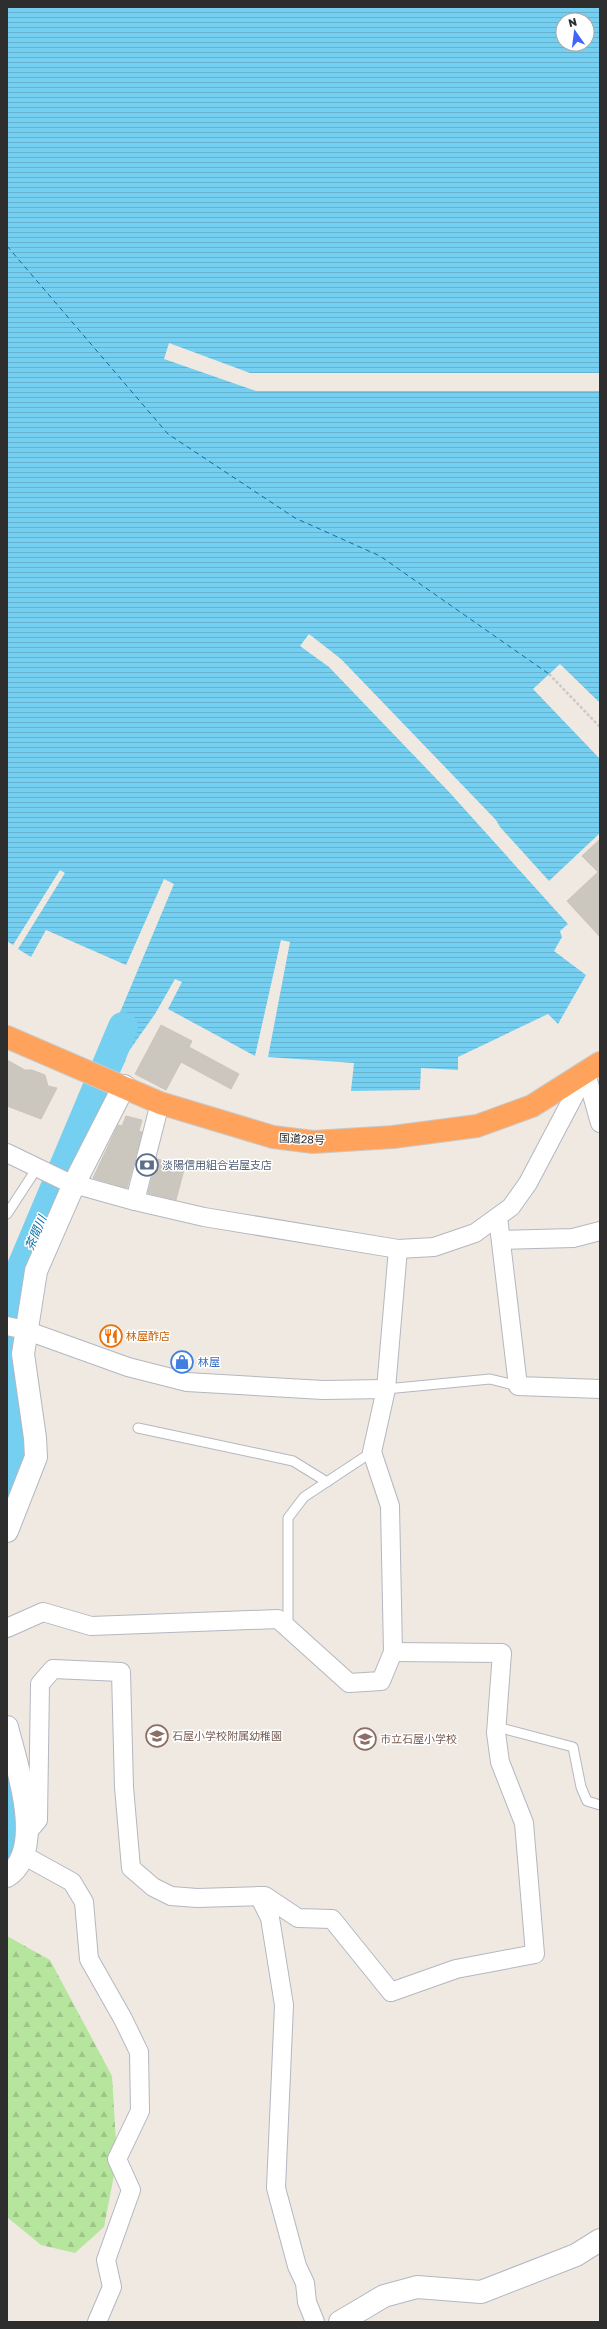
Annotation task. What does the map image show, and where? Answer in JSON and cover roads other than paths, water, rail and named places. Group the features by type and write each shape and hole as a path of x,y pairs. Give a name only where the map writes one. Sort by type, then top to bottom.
{"highway":[{"name":"国道28号","path":"7,1037 90,1071 160,1103 272,1137 313,1142 393,1137 477,1126 532,1106 593,1068"}],"street":[{"path":"593,1068 600,1123"},
{"path":"7,1153 42,1171 70,1183 135,1201 204,1217 398,1249 434,1247 475,1233 511,1207 528,1183 593,1068"},
{"path":"7,1531 36,1457 35,1438 23,1354 17,1328 36,1271 70,1183 119,1084"},
{"path":"135,1201 160,1103"},
{"path":"498,1217 518,1386 600,1389"},
{"path":"501,1240 573,1238 600,1231"},
{"path":"7,1628 43,1612 91,1626 278,1619 349,1683 381,1681 393,1652 390,1506 372,1452 386,1390 398,1249"},
{"path":"17,1328 128,1367 187,1382 323,1390 386,1390"},
{"path":"27,1833 38,1820 40,1684 53,1669 121,1672 124,1787 131,1868 153,1887 171,1896 198,1898 265,1896 298,1918 332,1919 391,1992 456,1969 535,1954 524,1823 500,1762 497,1727 502,1653 393,1652"},
{"path":"7,1727 26,1808 27,1833 23,1855 13,1872 7,1876"},
{"path":"23,1855 72,1882 84,1902 89,1960 123,2019 139,2052 140,2111 117,2159 131,2190 106,2260 112,2287 97,2322"},
{"path":"259,1896 270,1918 284,2005 276,2188 297,2266 304,2283 307,2302 315,2322"},
{"path":"340,2322 384,2296 417,2287 481,2292 576,2255 600,2240"}],"lane":[{"path":"7,1214 42,1171"},
{"path":"386,1390 490,1379 518,1386"},
{"path":"138,1428 293,1461 327,1482"},
{"path":"288,1628 288,1518 304,1497 372,1452"},
{"path":"497,1727 573,1747 581,1787 587,1801 600,1806"}],"water":[{"path":"7,7 600,7 600,833 549,881 500,827 496,820 341,659 309,634 300,646 329,667 450,793 568,924 560,931 562,937 554,951 586,975 558,1024 548,1014 458,1057 458,1070 421,1068 420,1090 351,1091 354,1063 268,1057 290,942 281,940 255,1056 168,1009 182,982 175,979 155,1014 124,1058 126,1060 120,1071 97,1061 121,1010 174,884 164,879 126,965 46,930 31,957 18,949 65,873 60,870 13,945 7,941"}],"waterway":[{"name":"茶間川","path":"7,1510 19,1468 20,1449 14,1378 7,1358 11,1311 21,1269 123,1027"},
{"name":"茶間川","path":"7,1847 14,1832 17,1817 12,1784"}],"place":[{"name":"淡陽信用組合岩屋支店","path":"147,1165"},
{"name":"林屋酢店","path":"111,1336"},
{"name":"林屋","path":"182,1362"},
{"name":"石屋小学校附属幼稚園","path":"157,1736"},
{"name":"市立石屋小学校","path":"365,1739"}]}
